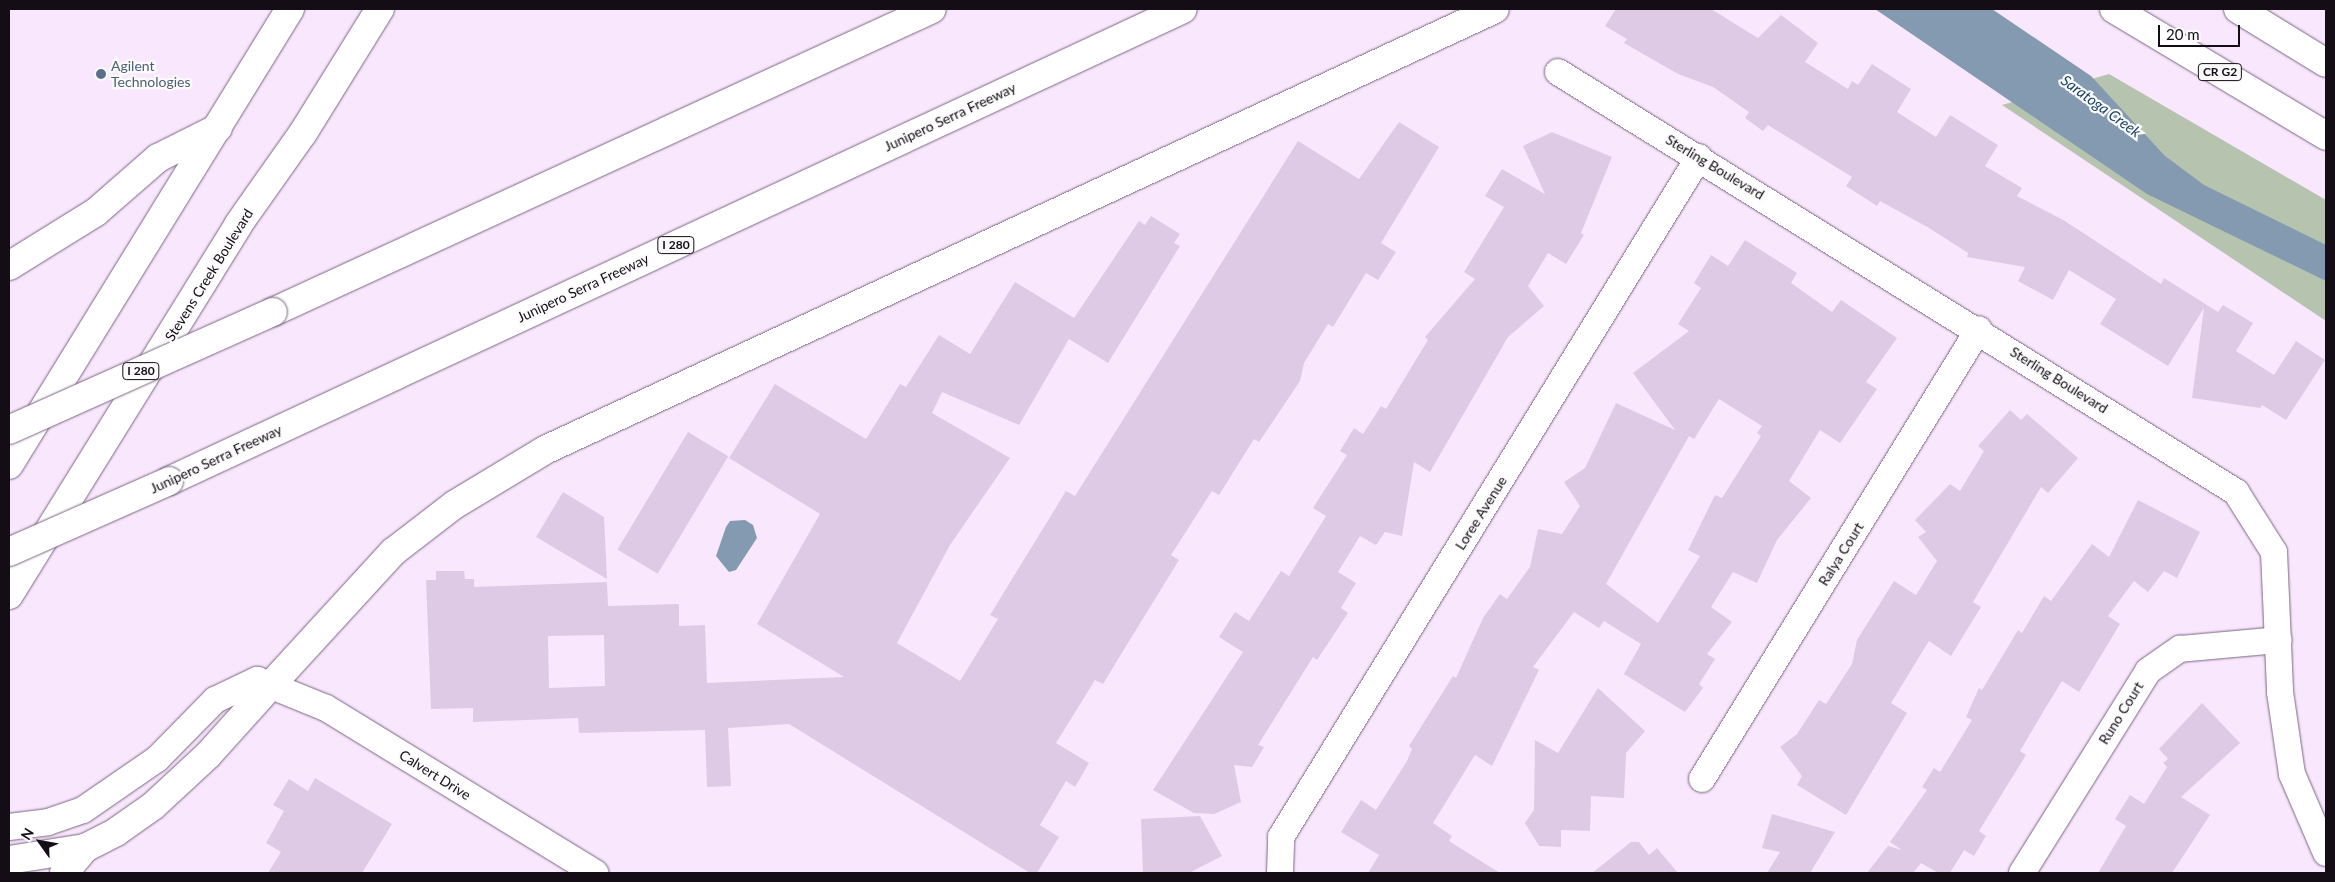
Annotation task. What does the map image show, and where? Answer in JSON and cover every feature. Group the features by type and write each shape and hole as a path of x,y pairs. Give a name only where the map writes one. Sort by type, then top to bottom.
{"main road":[{"path":"9,465 290,9"},
{"name":"Stevens Creek Boulevard","path":"9,595 238,225 303,133 380,9"},
{"name":"I 280","path":"9,430 273,312 932,9"},
{"name":"Junipero Serra Freeway","path":"9,552 169,481 1183,9"},
{"path":"64,873 85,848 153,806 208,755 393,552 454,505 545,450 1495,9"},
{"name":"CR G2","path":"2114,9 2326,136"},
{"path":"2238,9 2326,63"},
{"path":"9,266 96,212 158,158 218,128"},
{"path":"9,860 85,848"}],"street":[{"name":"Sterling Boulevard","path":"1558,72 1979,329 2236,492 2274,552 2280,692 2292,774 2326,853"},
{"name":"Loree Avenue","path":"1280,873 1281,837 1699,157"},
{"name":"Ralya Court","path":"1702,778 1979,329"},
{"name":"Runo Court","path":"2022,873 2148,670 2180,649 2279,640"},
{"name":"Calvert Drive","path":"9,827 48,822 83,810 157,759 215,700 257,680 272,684 326,708 595,873"}],"green space":[{"path":"2109,74 2326,200 2326,321 2002,105"}],"water":[{"name":"Saratoga Creek","path":"1875,9 1992,9 2091,76 2165,156 2204,185 2326,245 2326,281 2147,194"},
{"path":"745,520 753,525 757,538 736,570 729,572 716,556 730,521"}],"building":[{"path":"1616,9 1711,9 1758,38 1781,15 1818,43 1805,62 1848,89 1852,81 1858,85 1872,64 1911,89 1897,112 1936,137 1950,115 1998,145 1985,166 2022,188 2017,196 2065,221 2161,284 2164,278 2218,312 2223,305 2253,323 2236,351 2274,375 2296,341 2325,360 2286,420 2262,405 2260,408 2192,398 2204,308 2168,366 2100,324 2116,299 2069,270 2053,300 2018,281 2025,267 1967,257 1968,253 1929,228 1880,201 1877,206 1846,186 1852,177 1768,125 1763,131 1745,118 1749,112 1713,87 1678,74 1624,43 1627,39 1605,26"},
{"path":"1399,122 1439,147 1381,243 1396,252 1378,280 1366,273 1333,327 1328,324 1304,363 1300,381 1259,442 1254,439 1219,495 1212,491 1171,555 1179,560 1103,684 1095,680 1056,743 1089,763 1075,787 1066,781 1040,825 1059,837 1037,873 1030,873 789,724 728,728 731,786 707,787 705,730 579,733 578,718 473,722 473,708 431,709 426,580 436,580 436,571 464,571 465,579 474,579 474,587 607,582 608,606 679,604 679,626 705,625 707,683 844,677 757,624 820,514 729,458 775,384 866,439 900,384 906,387 939,335 970,354 1015,282 1074,318 1139,221 1145,225 1151,216 1180,234 1174,243 1180,246 1108,363 1069,339 1019,425 942,392 932,413 1010,458 950,545 897,643 960,681 998,619 990,615 1066,491 1075,496 1298,141 1359,179","holes":["604,635 605,686 549,688 548,636"]},
{"path":"1552,132 1612,157 1581,233 1584,235 1566,264 1548,253 1528,286 1544,306 1508,337 1430,472 1414,462 1402,536 1385,532 1376,545 1360,536 1338,572 1356,583 1341,608 1348,613 1317,660 1313,657 1258,745 1264,747 1252,767 1234,765 1241,802 1214,814 1194,813 1153,790 1243,652 1219,637 1235,612 1249,621 1281,571 1289,576 1326,516 1313,508 1347,455 1340,451 1354,428 1363,434 1381,406 1386,409 1428,340 1425,337 1475,279 1464,272 1504,207 1485,196 1502,169 1545,194 1523,146"},
{"path":"1745,240 1797,273 1791,283 1832,312 1841,300 1897,338 1866,382 1877,389 1840,443 1820,430 1789,481 1811,498 1777,540 1757,583 1733,572 1711,607 1732,622 1707,654 1715,659 1699,684 1703,688 1685,712 1624,674 1641,644 1604,621 1599,628 1574,612 1533,667 1539,670 1492,766 1475,755 1433,823 1452,836 1449,841 1500,873 1368,873 1379,855 1341,832 1361,800 1376,810 1407,761 1412,749 1409,746 1453,676 1456,678 1483,618 1500,594 1507,599 1530,567 1538,529 1562,534 1580,506 1564,482 1585,468 1616,403 1675,430 1633,373 1689,331 1678,324 1701,288 1694,283 1711,255 1728,266","holes":["1719,399 1762,426 1757,433 1761,436 1722,498 1715,495 1688,550 1700,556 1658,623 1606,584 1689,436 1694,439"]},
{"path":"2010,410 2021,420 2027,414 2078,458 2048,493 2041,487 1973,602 1981,607 1951,656 1929,641 1891,703 1907,713 1846,815 1797,785 1802,776 1780,747 1797,734 1819,700 1826,704 1852,664 1857,640 1894,581 1916,595 1937,561 1918,537 1926,532 1915,520 1950,484 1960,491 1984,451 1978,446"},
{"path":"688,432 728,456 658,574 617,549"},
{"path":"563,492 604,517 607,579 536,537"},
{"path":"2138,500 2200,532 2177,578 2164,571 2148,592 2134,581 2108,616 2120,624 2079,692 2062,681 2020,751 2026,755 1979,831 1986,836 1974,856 1964,850 1950,873 1938,873 1921,863 1913,873 1867,873 1888,846 1902,850 1890,842 1927,790 1922,787 1934,768 1940,772 1972,720 1966,717 1979,688 1982,690 2018,630 2022,633 2044,596 2051,601 2092,544 2109,557"},
{"path":"1598,688 1645,731 1626,753 1624,798 1591,796 1590,831 1561,830 1561,847 1539,846 1525,823 1534,810 1535,740 1558,753"},
{"path":"2202,703 2240,743 2181,797 2210,815 2172,873 2098,873 2126,826 2115,819 2130,795 2144,804 2167,767 2163,763 2168,759 2159,749"},
{"path":"315,778 392,824 362,873 268,873 281,852 266,843 284,811 273,805 289,779 308,791"},
{"path":"1772,814 1835,832 1810,873 1767,873 1780,852 1762,848"},
{"path":"1200,816 1222,856 1189,873 1143,872 1141,819"},
{"path":"1631,842 1639,842 1649,855 1657,848 1678,873 1592,873"}],"place":[{"name":"Agilent Technologies","path":"101,74"}]}
